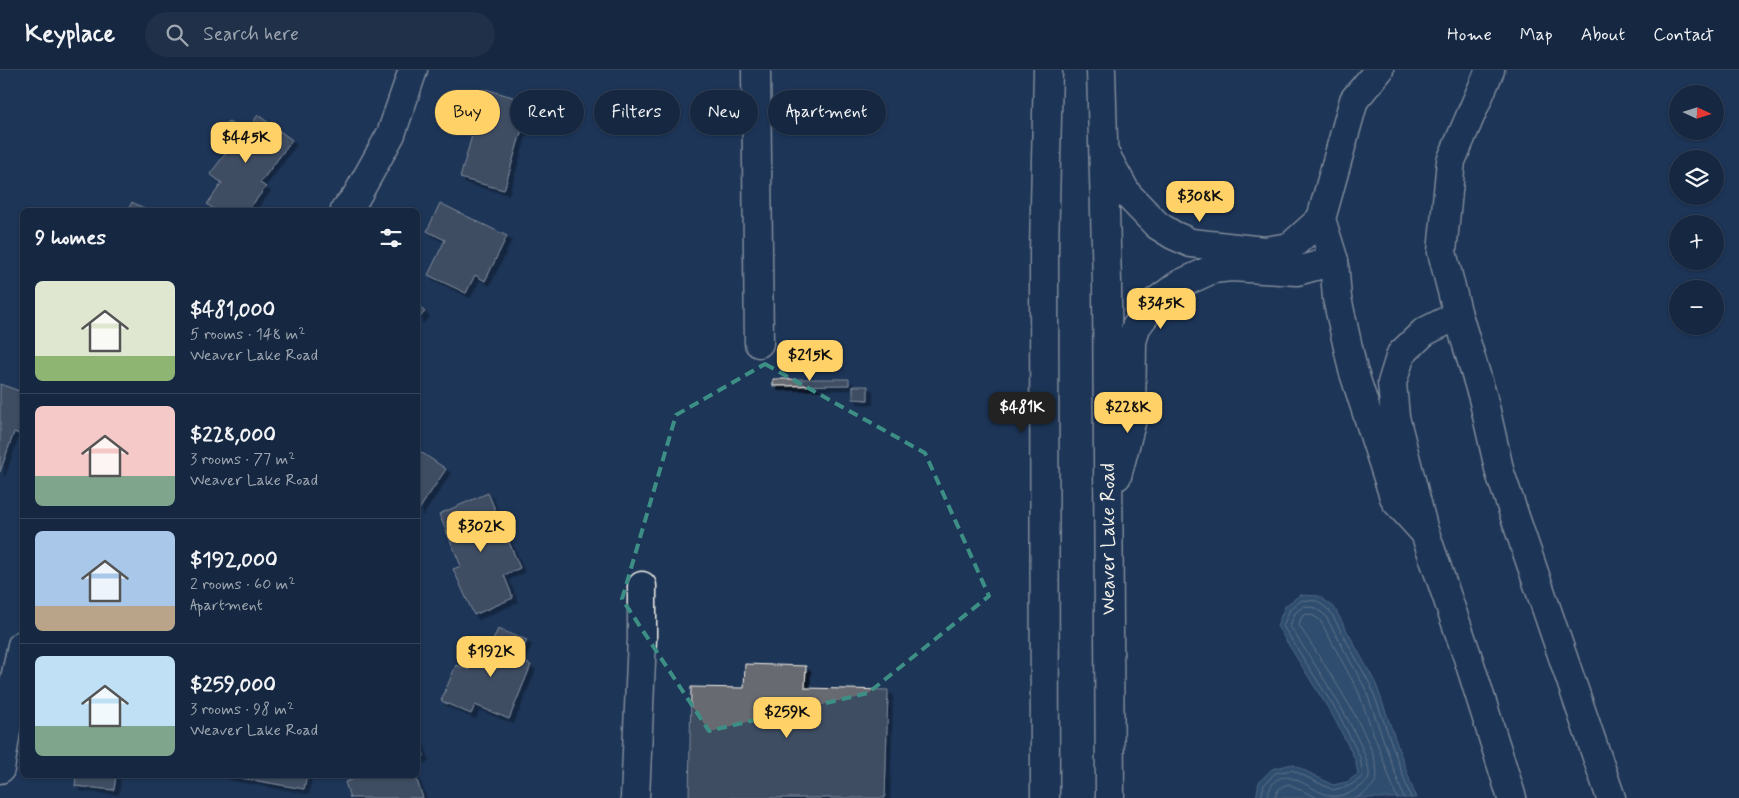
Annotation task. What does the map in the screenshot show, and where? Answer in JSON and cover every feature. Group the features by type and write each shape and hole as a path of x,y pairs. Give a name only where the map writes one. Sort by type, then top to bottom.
{"main road":[{"path":"347,208 356,197 391,134 413,70"},
{"path":"756,70 759,343"},
{"path":"1045,798 1044,262 1048,70"},
{"name":"Weaver Lake Road","path":"1101,70 1107,282 1110,798"},
{"path":"1103,152 1127,194 1158,225 1173,234 1191,243 1264,251 1290,247 1321,219 1354,100 1379,70"},
{"path":"1490,70 1451,161 1442,252 1458,315 1483,398 1500,473 1611,798"},
{"path":"1321,219 1334,261 1337,298 1353,370 1395,500 1425,533"},
{"path":"1108,514 1131,423 1132,342 1136,327 1154,304 1180,284 1213,269 1231,267 1297,271 1334,261"},
{"path":"1458,315 1424,332 1401,354 1392,383 1395,417 1425,533 1468,658 1512,798"},
{"path":"635,798 642,638 642,586"},
{"path":"0,769 20,655"}],"highlighted area":[{"path":"765,364 925,453 989,596 868,693 709,731 622,599 676,415"}],"water":[{"path":"1300,595 1319,596 1334,607 1376,684 1416,798 1256,798 1259,782 1272,769 1292,764 1333,785 1347,782 1358,774 1355,759 1334,718 1277,626 1285,606"}],"building":[{"path":"500,93 510,96 510,135 520,135 504,190 460,178 472,135 500,135"},
{"path":"258,115 292,140 260,183 266,187 250,208 212,208 207,204 222,183 210,174 228,150 214,140 228,121 245,134"},
{"path":"132,202 143,208 129,208"},
{"path":"440,203 507,236 485,281 475,275 466,293 428,275 445,240 427,231"},
{"path":"420,307 425,312 420,317"},
{"path":"773,379 849,379 849,385 773,386"},
{"path":"0,384 20,391 20,434 14,432 0,472"},
{"path":"853,386 868,386 868,400 853,399"},
{"path":"420,451 446,469 420,508"},
{"path":"488,493 520,568 504,575 513,598 474,615 453,569 461,566 439,514"},
{"path":"498,629 527,640 519,659 531,665 509,719 475,705 471,714 441,701 456,665 469,670 479,645 489,649"},
{"path":"745,664 806,666 805,688 888,690 885,798 689,798 691,687 744,688"},
{"path":"420,743 424,756 420,758"},
{"path":"76,778 116,778 114,790 75,786"},
{"path":"241,778 306,778 304,789"},
{"path":"358,778 416,778 423,798 350,798 345,782"}]}
